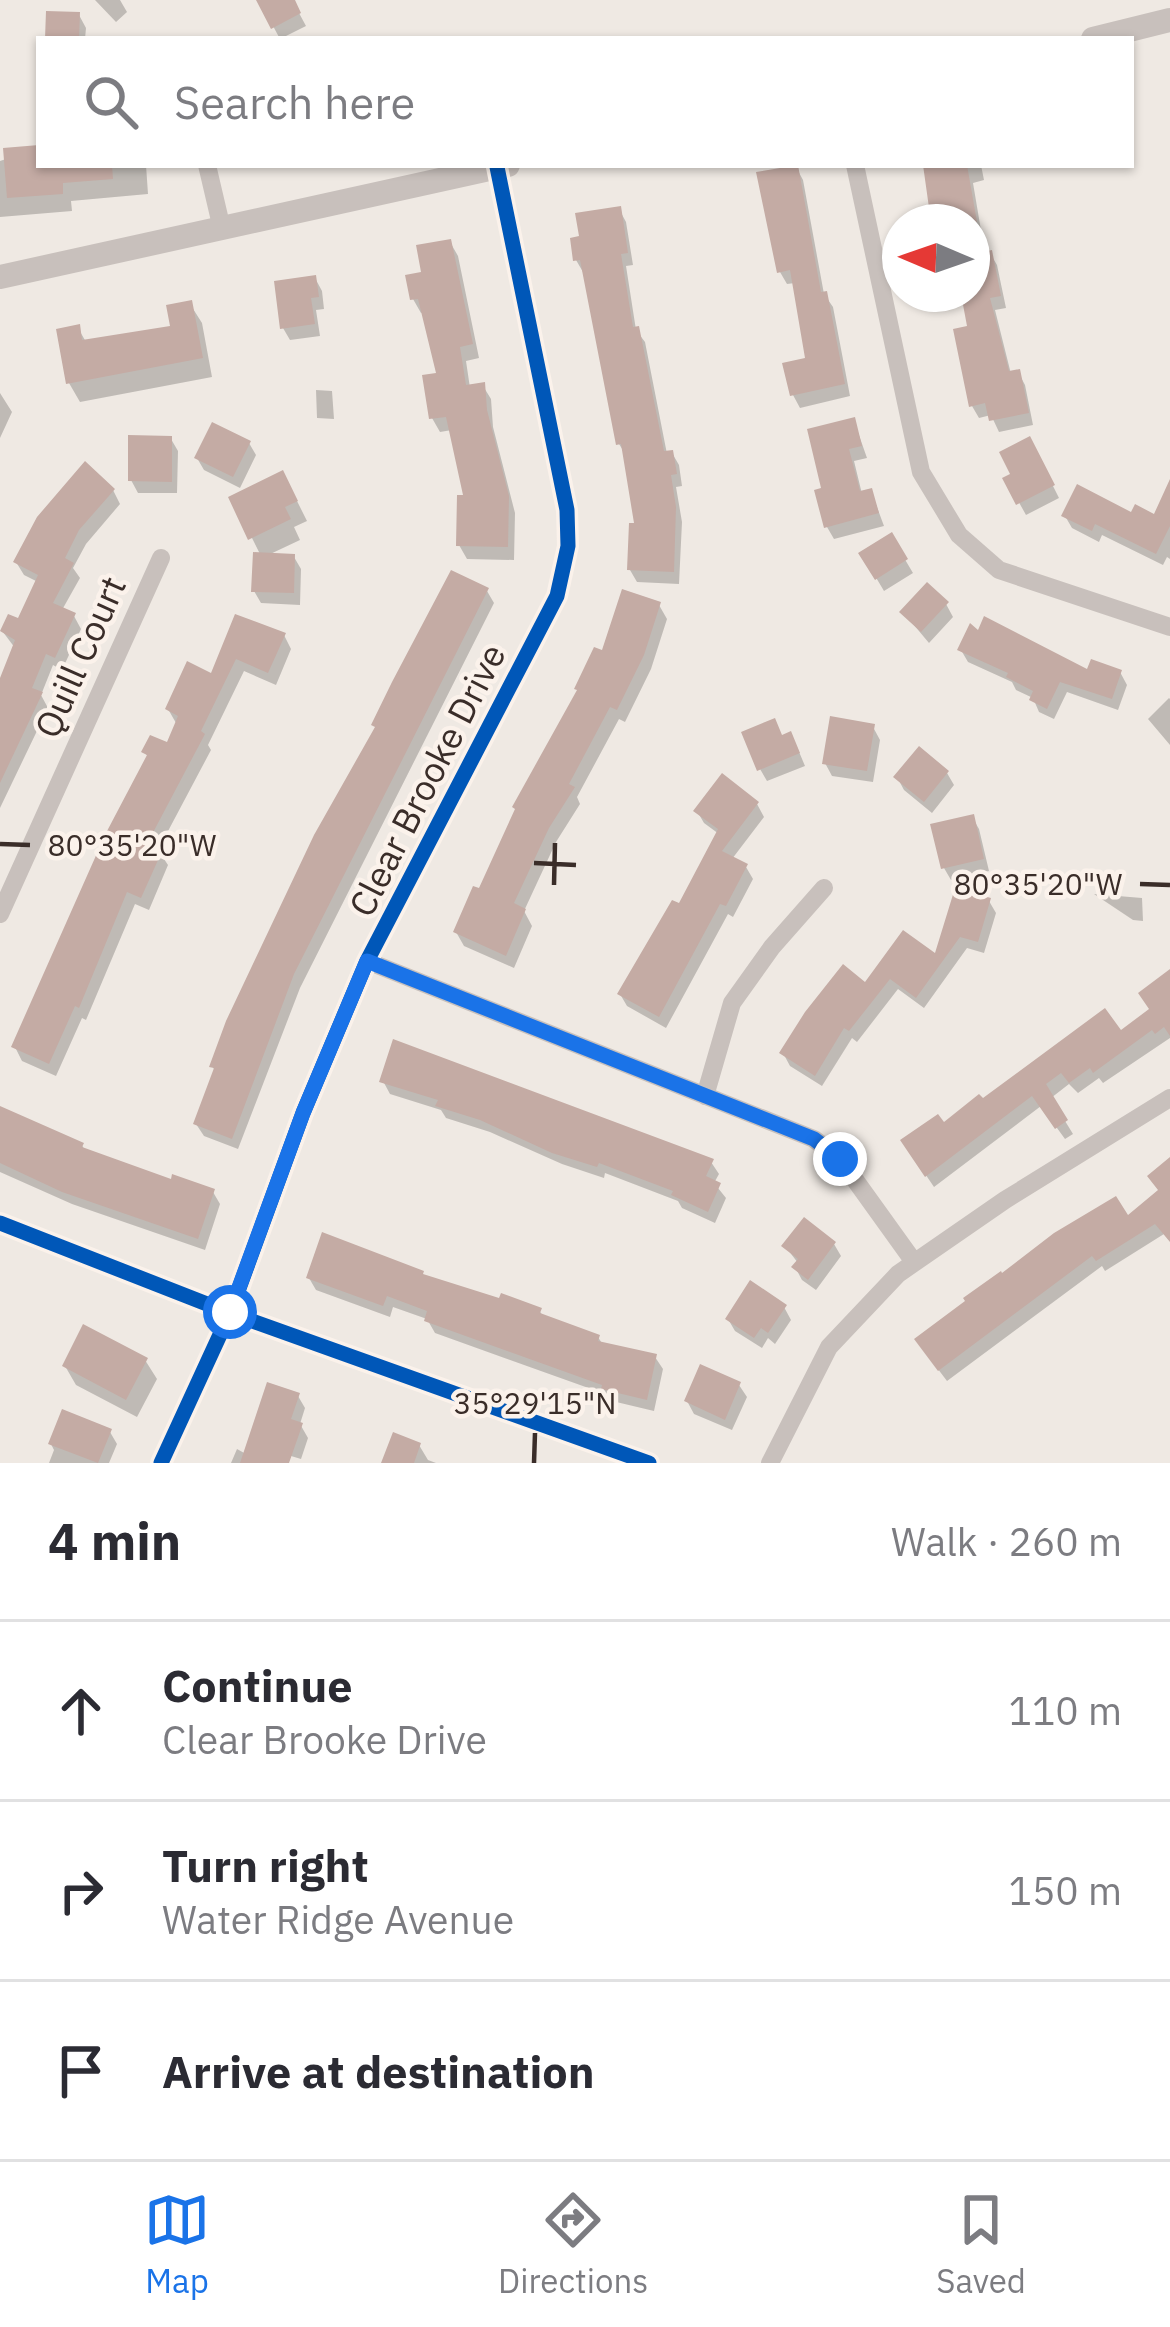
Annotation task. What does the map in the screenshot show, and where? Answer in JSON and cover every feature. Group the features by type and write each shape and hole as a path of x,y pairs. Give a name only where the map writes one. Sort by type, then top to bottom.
{"street":[{"path":"1105,36 1170,20"},
{"path":"208,168 222,229"},
{"path":"0,278 493,168"},
{"name":"Clear Brooke Drive","path":"161,1463 230,1312 303,1113 367,961 556,596 568,546 567,510 502,168"},
{"path":"856,168 921,472 959,535 999,570 1170,627"},
{"name":"Quill Court","path":"0,914 161,558"},
{"path":"705,1096 732,1003 772,946 824,888"},
{"path":"367,961 814,1139 840,1159 914,1262"},
{"path":"770,1463 829,1347 898,1274 1005,1200 1170,1098"},
{"path":"0,1223 230,1312 649,1463"}],"building":[{"path":"256,0 295,0 301,13 271,29"},
{"path":"46,11 80,12 79,36 45,36"},
{"path":"36,145 36,168 112,168 113,179 63,183 63,194 7,198 3,148"},
{"path":"799,168 821,292 827,291 845,384 790,396 782,363 805,358 790,270 777,273 756,172"},
{"path":"923,168 968,168 974,204 928,204"},
{"path":"621,206 628,253 621,254 633,327 639,326 664,451 673,450 677,474 671,475 676,507 674,572 627,570 629,523 634,523 621,444 616,445 580,260 573,261 570,238 579,236 575,213"},
{"path":"451,239 473,344 460,347 466,385 485,382 487,410 509,496 508,547 456,546 457,495 463,495 446,417 429,419 422,375 436,373 418,299 410,300 405,275 421,272 416,245"},
{"path":"990,250 1001,296 990,298"},
{"path":"316,275 319,297 311,298 315,324 280,329 274,281"},
{"path":"990,298 1009,371 1020,369 1029,413 989,421 985,403 969,407 953,329 967,326 964,312 990,312"},
{"path":"192,300 203,358 66,384 56,329 80,324 82,340 170,326 166,305"},
{"path":"855,417 862,446 849,449 860,491 872,488 879,513 824,528 814,490 821,488 807,429"},
{"path":"212,422 251,441 233,477 194,458"},
{"path":"128,435 172,436 172,482 128,481"},
{"path":"1030,436 1055,485 1016,505 1002,478 1010,474 999,452"},
{"path":"85,461 115,489 79,530 65,558 74,563 53,603 76,613 55,658 46,654 32,688 43,692 0,783 0,678 15,640 0,631 8,614 18,618 38,575 13,562 37,517"},
{"path":"283,470 298,501 285,507 291,519 248,540 228,497"},
{"path":"1170,479 1170,526 1156,554 1095,524 1092,531 1061,516 1077,484 1131,512 1135,504 1154,514"},
{"path":"892,532 908,559 875,580 858,553"},
{"path":"253,552 295,554 294,593 251,592"},
{"path":"451,570 489,588 294,974 232,1139 193,1124 226,1021 314,835 375,727 371,725"},
{"path":"927,582 949,602 921,632 899,612"},
{"path":"622,589 661,602 644,655 617,710 610,707 569,784 575,787 549,828 514,903 526,909 506,956 453,932 473,886 479,888 512,807 577,690 594,647 602,650"},
{"path":"235,614 286,633 268,673 236,659 201,731 205,734 148,842 163,849 141,898 127,892 79,1008 75,1006 49,1064 11,1047 106,833 147,755 141,752 150,735 167,742 178,716 165,709 187,661 211,673"},
{"path":"984,616 1087,669 1091,659 1122,670 1112,699 1060,682 1047,709 1029,700 1033,691 1006,677 1008,673 957,650 970,623 978,630"},
{"path":"830,716 875,724 867,771 822,764"},
{"path":"775,718 782,735 791,731 800,753 757,771 741,732"},
{"path":"919,746 949,771 924,802 893,777"},
{"path":"722,773 759,802 722,851 748,864 726,906 720,904 659,1017 617,994 672,900 679,903 718,829 693,811"},
{"path":"974,814 984,859 941,869 930,824"},
{"path":"955,888 991,898 978,942 960,937 916,998 890,979 849,1031 844,1028 815,1076 779,1053 843,964 865,982 903,930 935,953"},
{"path":"1170,969 1170,1036 1164,1027 1155,1034 1152,1030 1093,1073 1090,1068 1069,1083 1061,1073 1046,1084 1068,1120 1055,1129 1032,1096 925,1177 900,1140 938,1114 944,1122 979,1094 983,1098 1105,1008 1121,1030 1149,1009 1138,993"},
{"path":"393,1039 714,1159 706,1176 721,1183 708,1212 671,1195 673,1191 599,1163 597,1167 552,1153 480,1120 435,1106 438,1100 379,1082"},
{"path":"0,1106 84,1143 82,1147 171,1179 172,1174 215,1189 198,1239 62,1192 0,1163"},
{"path":"1170,1157 1170,1242 1155,1224 1096,1261 1092,1256 938,1371 914,1339 1054,1233 1116,1196 1128,1215 1158,1190 1147,1176"},
{"path":"804,1217 836,1242 808,1280 791,1267 798,1259 781,1246"},
{"path":"322,1232 423,1274 542,1308 540,1313 600,1335 598,1341 657,1354 647,1400 601,1389 602,1385 424,1321 427,1311 387,1296 383,1306 306,1278"},
{"path":"750,1280 787,1305 768,1333 761,1328 754,1338 725,1319"},
{"path":"83,1324 148,1358 126,1400 62,1366"},
{"path":"700,1364 741,1382 725,1420 684,1401"},
{"path":"267,1382 300,1393 291,1419 303,1423 289,1463 240,1463"},
{"path":"62,1409 112,1429 98,1463 48,1444"},
{"path":"393,1432 421,1443 414,1463 381,1463"}],"cycle path":[{"path":"161,1463 230,1313 303,1113 367,961 557,596 568,546 567,510 497,168"},
{"path":"0,1223 230,1313 649,1463"}],"route":[{"path":"230,1312 303,1113 367,961 814,1139 840,1159"}]}
